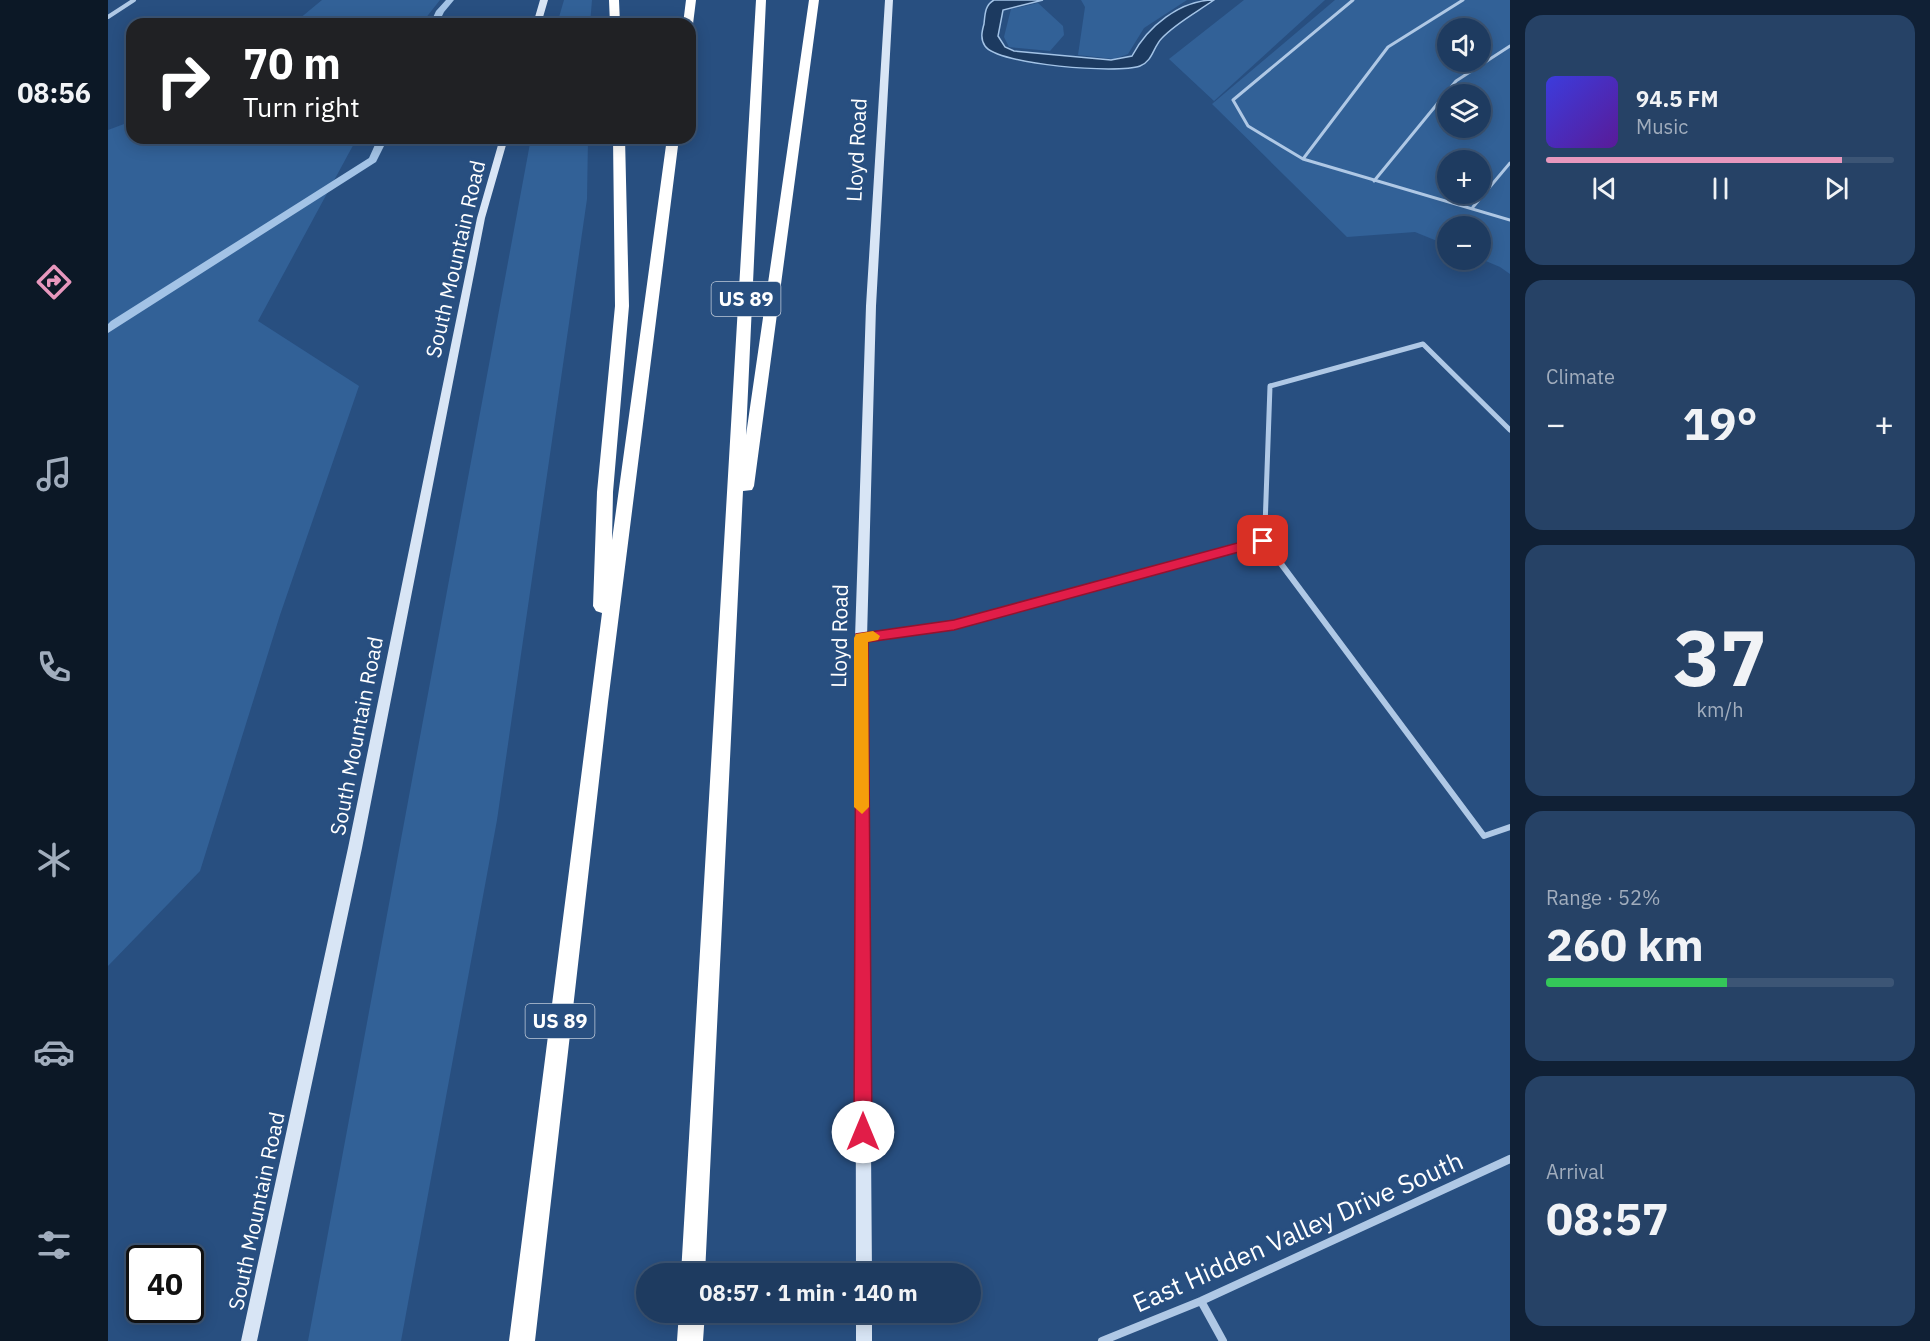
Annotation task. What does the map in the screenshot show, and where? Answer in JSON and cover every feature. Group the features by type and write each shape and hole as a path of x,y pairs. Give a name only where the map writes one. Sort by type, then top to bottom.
{"highway":[{"path":"614,0 615,18"},
{"path":"689,18 691,0"},
{"name":"US 89","path":"694,1263 762,0"},
{"path":"729,597 779,260 814,0"},
{"path":"599,702 605,492 622,306 619,144"},
{"name":"US 89","path":"522,1341 599,702 672,144"},
{"path":"690,1341 691,1323"}],"street":[{"path":"108,16 134,0"},
{"path":"539,18 544,0"},
{"name":"Lloyd Road","path":"864,1263 861,638 872,294 889,0"},
{"name":"South Mountain Road","path":"249,1341 355,848 481,218 502,144"},
{"path":"1510,430 1423,344 1270,386 1263,541 1484,836 1510,827"},
{"path":"861,638 954,625 1263,541"},
{"name":"East Hidden Valley Drive South","path":"1102,1341 1201,1301 1510,1159"},
{"path":"1201,1301 1223,1341"},
{"path":"864,1323 864,1341"}],"lane":[{"path":"1353,0 1233,100 1248,126 1303,159 1374,181 1473,207 1510,220"},
{"path":"1303,159 1388,47 1462,0"},
{"path":"1374,181 1455,81 1510,46"},
{"path":"1473,207 1510,163"}],"shaded area":[{"path":"322,0 440,0 426,18 300,18"},
{"path":"564,0 592,0 590,18 559,18"},
{"path":"994,0 1043,0 1003,10 998,36 1005,47 1014,51 1111,60 1132,56 1146,35 1177,10 1201,1 1214,0 1168,33 1144,64 1108,69 1034,63 994,53 985,46 982,35 986,10"},
{"path":"1081,0 1187,0 1144,28 1128,54 1114,59 1078,55 1085,7"},
{"path":"1244,0 1325,0 1214,101 1169,59"},
{"path":"1335,0 1510,0 1510,274 1491,263 1491,216 1437,216 1437,241 1415,232 1347,237 1212,104"},
{"path":"1038,3 1063,26 1064,35 1050,51 1009,47 1004,37 1011,9"},
{"path":"126,123 126,144 354,144 258,321 359,386 280,615 200,871 108,966 108,130"},
{"path":"530,144 588,144 587,199 497,820 401,1341 308,1341"}],"waterway":[{"path":"437,18 450,0"},
{"path":"108,330 115,323 373,160 380,144"}],"slow traffic":[{"path":"862,807 861,638 873,636"}],"route":[{"path":"863,1132 861,638 954,625 1263,541"}]}
